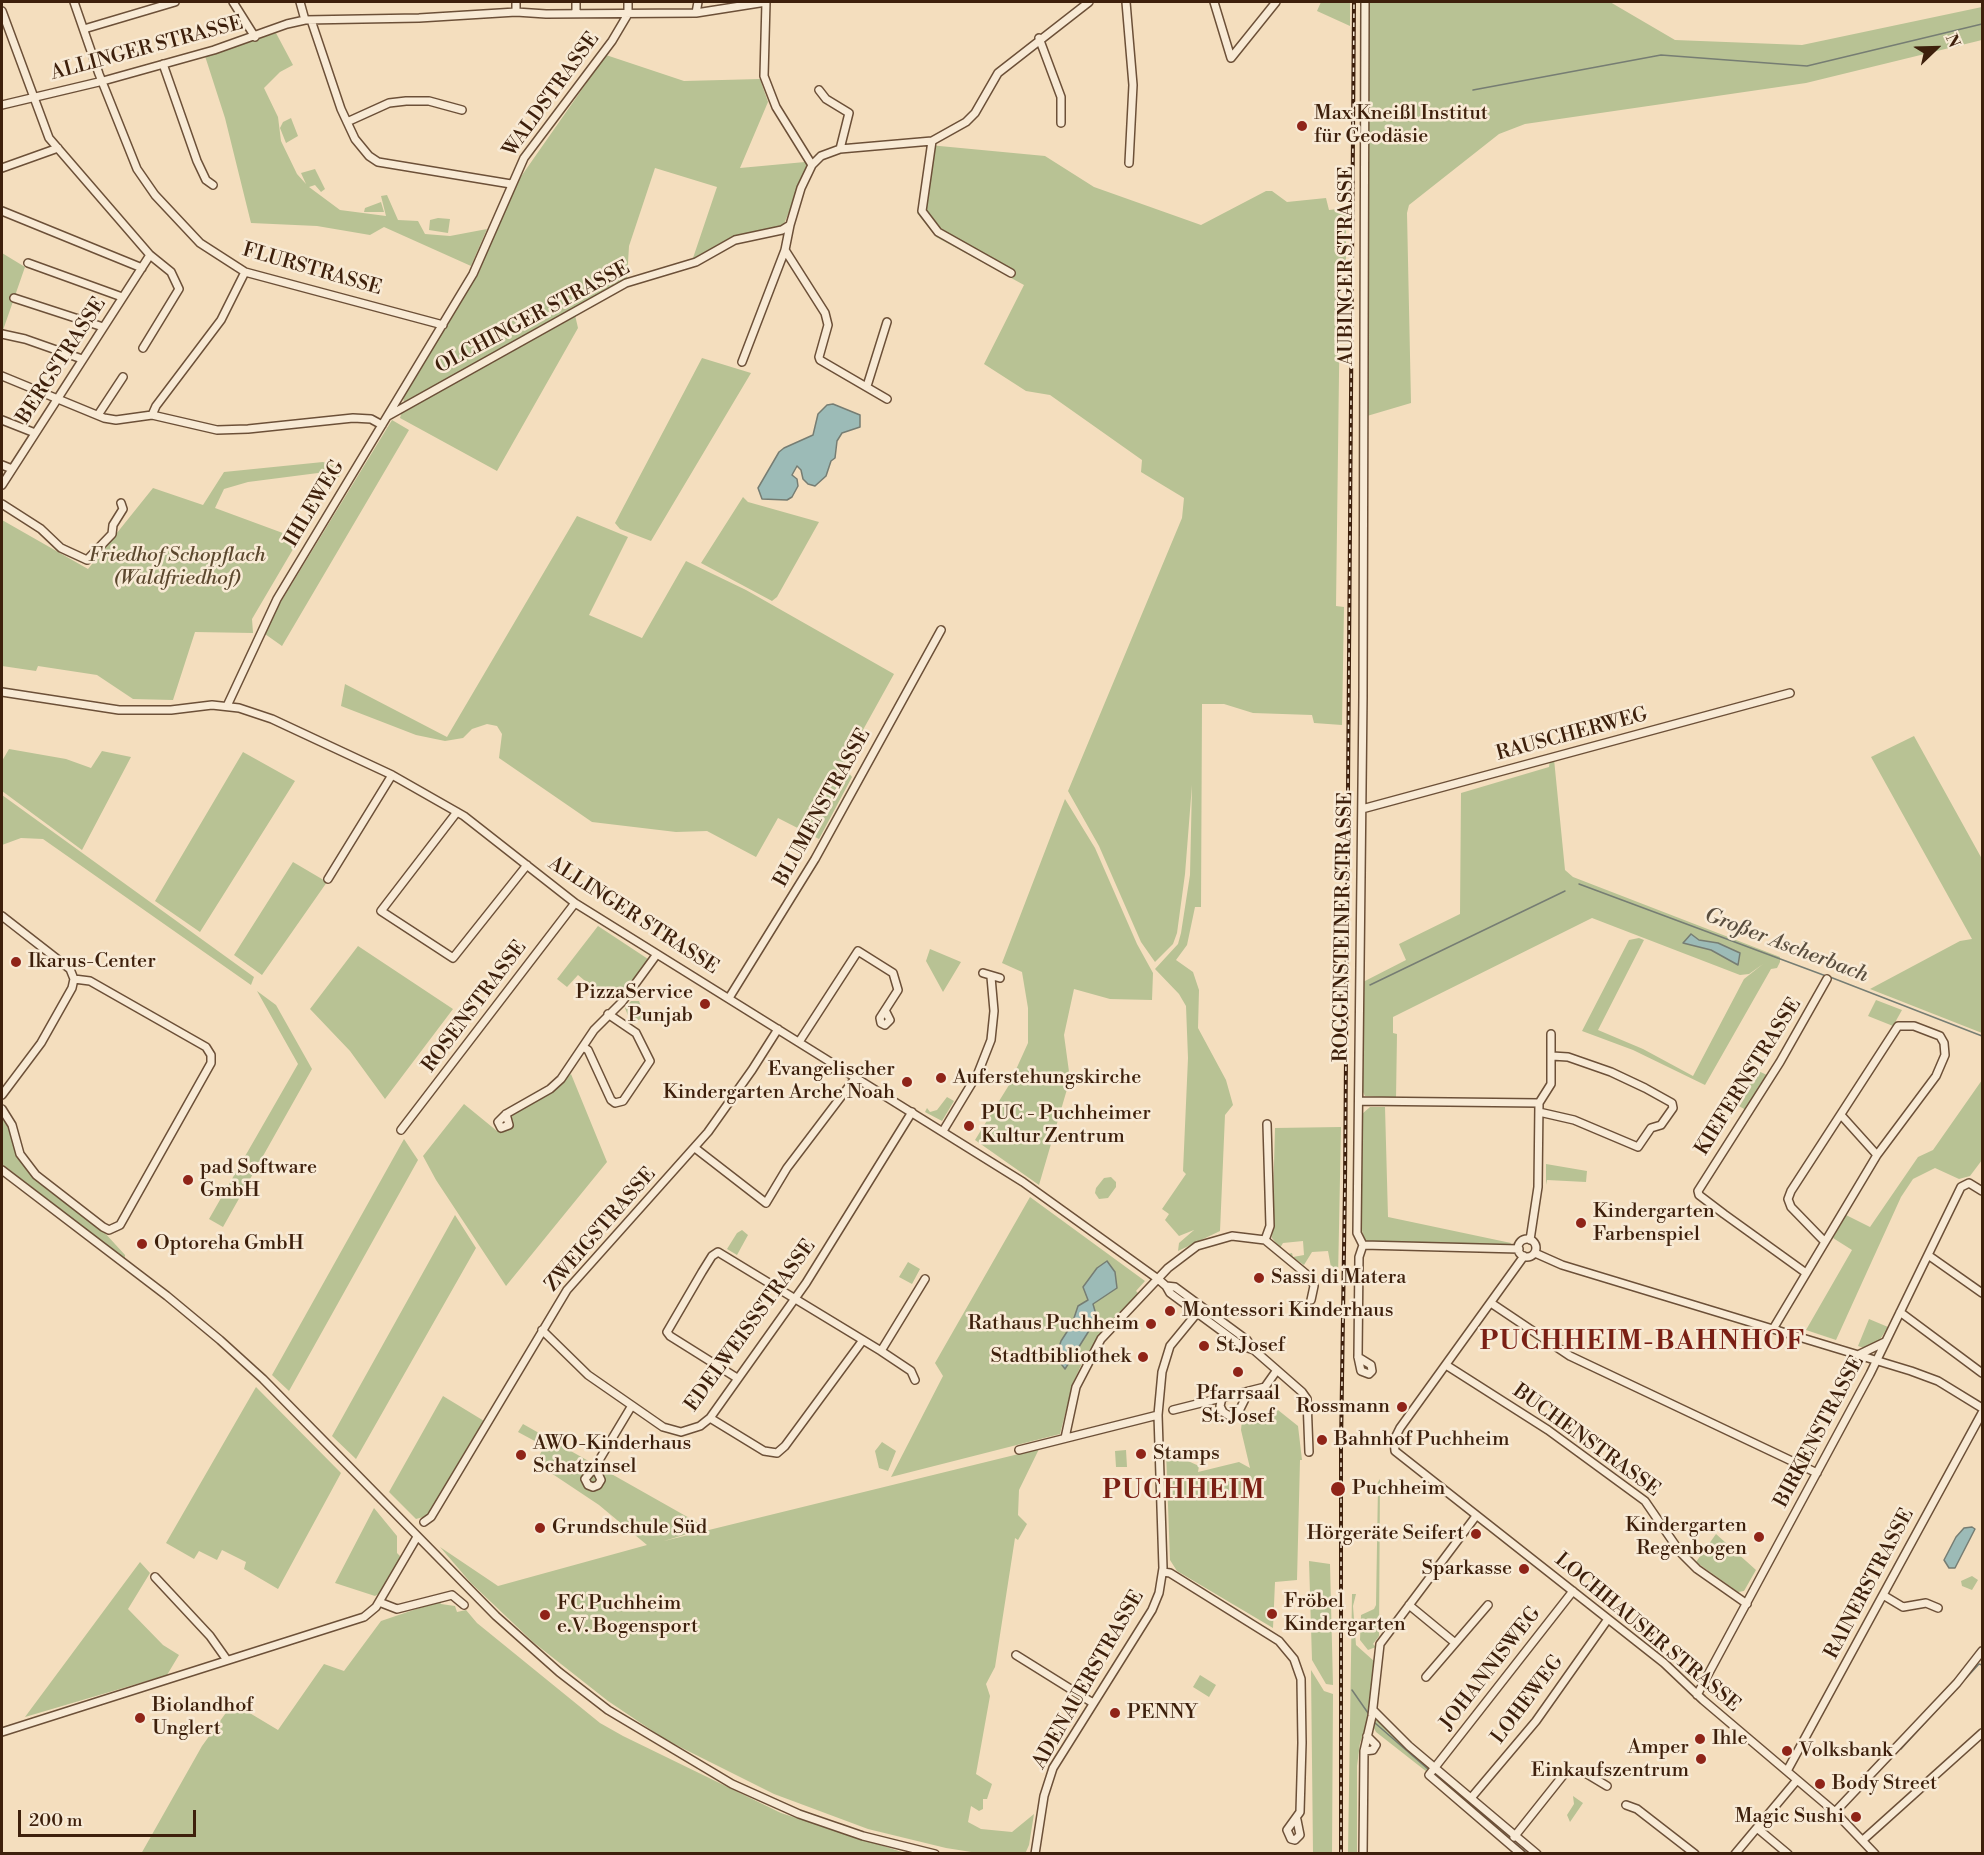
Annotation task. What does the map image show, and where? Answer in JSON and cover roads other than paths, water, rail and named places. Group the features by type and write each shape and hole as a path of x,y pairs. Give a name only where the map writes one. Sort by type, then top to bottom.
{"street":[{"name":"FLURSTRASSE","path":"74,2 137,170 155,195 200,243 245,272 443,325"},
{"path":"84,29 175,2"},
{"path":"233,2 255,37"},
{"path":"300,2 335,95 348,122 362,148 378,162 511,184"},
{"path":"516,2 516,12"},
{"path":"576,2 576,14"},
{"path":"627,14 628,2"},
{"path":"696,13 698,2"},
{"path":"766,2 764,76 776,107 812,165"},
{"name":"ALLINGER STRASSE","path":"2,105 103,81 255,37 287,24 308,20 419,18 516,12 696,13 766,2"},
{"path":"742,362 785,250 801,188 812,165 821,156 840,149 932,141 971,119 998,73 1089,2"},
{"path":"1126,2 1133,85 1129,163"},
{"path":"1214,2 1231,58 1276,2"},
{"name":"AUBINGER STRASSE","path":"1362,495 1365,2"},
{"path":"2,11 50,138 150,255 171,272 179,292 142,348"},
{"name":"WALDSTRASSE","path":"443,325 473,274 524,158 612,41 627,14"},
{"path":"1040,38 1061,97 1060,123"},
{"path":"163,64 197,161 206,180 213,185"},
{"path":"819,90 826,99 849,114 840,149"},
{"path":"348,122 389,103 406,101 429,101 462,110"},
{"path":"932,141 922,211 938,232 1011,273"},
{"path":"2,168 58,148"},
{"path":"2,211 142,268"},
{"name":"OLCHINGER STRASSE","path":"388,416 626,283 696,262 735,240 769,234 790,225"},
{"path":"785,250 825,313 828,325 820,360 887,399"},
{"name":"BERGSTRASSE","path":"2,485 150,255"},
{"path":"28,263 122,297"},
{"path":"152,415 156,406 220,320 245,272"},
{"path":"14,298 102,327"},
{"path":"867,386 887,322"},
{"name":"IHLEWEG","path":"227,706 277,599 443,325"},
{"path":"2,334 25,339 82,359"},
{"path":"2,376 98,415 116,420 152,415 216,430 353,418 371,419 382,425"},
{"path":"98,415 123,377"},
{"path":"2,420 35,433"},
{"path":"2,465 12,469"},
{"name":"ROGGENSTEINER STRASSE","path":"1358,1357 1359,1257 1363,1245 1357,1233 1362,809 1362,495"},
{"path":"2,504 41,529 62,548 87,560 111,534 112,525 123,509 121,503"},
{"name":"BLUMENSTRASSE","path":"729,998 811,867 941,630"},
{"name":"ALLINGER STRASSE","path":"2,692 119,710 227,706 272,719 392,775 458,812 575,903 1044,1196 1158,1279 1170,1293 1247,1340 1254,1350 1300,1389 1307,1399 1309,1452"},
{"name":"RAUSCHERWEG","path":"1362,809 1790,693"},
{"path":"328,879 392,775"},
{"path":"458,812 381,911 453,958 527,865"},
{"name":"ROSENSTRASSE","path":"401,1130 575,903"},
{"path":"2,916 70,969 74,979 72,988 41,1043 2,1095"},
{"path":"799,1042 858,951 893,973 898,990 886,1012"},
{"path":"506,1114 556,1084 608,1014 622,1002 657,954"},
{"path":"983,973 1000,978"},
{"path":"943,1131 978,1074 991,1040 994,1011 991,977"},
{"path":"2,1109 12,1125 20,1154 45,1184 107,1229 120,1225 210,1062 210,1053 206,1047 90,981 74,979"},
{"name":"KIEFERNSTRASSE","path":"1806,1273 1699,1195 1698,1191 1780,1062 1827,980"},
{"path":"583,1047 588,1050 611,1100 615,1103 623,1101 650,1061 636,1033 608,1014"},
{"path":"1773,1329 1877,1155 1932,1082 1945,1054 1944,1043 1940,1036 1914,1026 1898,1026 1788,1199 1809,1227 1824,1241"},
{"name":"ZWEIGSTRASSE","path":"424,1522 431,1516 573,1282 695,1148 738,1091 777,1029"},
{"path":"1530,1240 1538,1187 1539,1103 1551,1084 1551,1034"},
{"path":"1539,1112 1574,1120 1638,1147 1651,1128 1661,1125 1673,1108 1672,1103 1611,1072 1568,1057 1552,1056"},
{"path":"695,1148 766,1203 787,1168 856,1077"},
{"path":"1359,1101 1539,1103"},
{"name":"EDELWEISSSTRASSE","path":"542,1330 588,1375 631,1407 663,1427 676,1432 694,1429 710,1418 797,1298 912,1112"},
{"path":"1841,1115 1877,1155"},
{"path":"1265,1240 1270,1226 1267,1124"},
{"path":"2,1170 167,1296 220,1340 262,1379 496,1616 559,1672 608,1710 732,1784 798,1814 863,1836 935,1854"},
{"name":"BIRKENSTRASSE","path":"1697,1695 1886,1342 1961,1187 1967,1184 1983,1191"},
{"path":"1065,1438 1076,1387 1101,1339 1183,1255 1203,1244 1232,1236 1265,1240 1311,1278 1314,1286 1311,1300"},
{"path":"1519,1249 1522,1241 1530,1240 1536,1245 1535,1253"},
{"path":"1363,1245 1519,1249"},
{"path":"1519,1249 1524,1256"},
{"path":"1446,1365 1524,1256 1535,1253 1562,1265 1938,1381 1983,1410"},
{"path":"737,1378 667,1332 712,1256 723,1254 881,1351 910,1371 915,1380"},
{"path":"1928,1255 1983,1293"},
{"path":"881,1351 926,1279"},
{"path":"1491,1303 1570,1356 1817,1473"},
{"name":"ADENAUERSTRASSE","path":"1035,1854 1050,1775 1152,1610 1163,1572 1158,1415 1164,1358 1170,1346 1199,1310"},
{"path":"1900,1312 1983,1373"},
{"path":"710,1418 764,1451 777,1453 785,1446 863,1340"},
{"path":"1857,1355 1886,1342"},
{"name":"LOCHHAUSER STRASSE","path":"1446,1365 1400,1428 1394,1445 1401,1457 1664,1663 1697,1695 1835,1812 1872,1852"},
{"name":"BUCHENSTRASSE","path":"1446,1365 1548,1430 1645,1501 1680,1552 1697,1569 1747,1604"},
{"path":"1173,1410 1265,1387 1277,1370"},
{"path":"1222,1398 1220,1406 1223,1412 1231,1417 1238,1413 1249,1392"},
{"path":"595,1467 631,1407"},
{"name":"RAINERSTRASSE","path":"1787,1771 1983,1410"},
{"path":"1019,1450 1158,1415"},
{"path":"1363,1854 1364,1750 1373,1750 1376,1745 1367,1736 1372,1716 1380,1644 1476,1516"},
{"path":"2,1732 364,1617 379,1602 417,1537"},
{"path":"1163,1572 1170,1573 1279,1641 1294,1659 1301,1687 1300,1812 1297,1820"},
{"path":"155,1577 210,1636 227,1660"},
{"name":"JOHANNISWEG","path":"1433,1771 1572,1591"},
{"path":"379,1602 397,1609 452,1595 464,1605"},
{"path":"1883,1595 1903,1606 1926,1603 1938,1608"},
{"path":"1409,1605 1454,1642"},
{"path":"1426,1677 1488,1605"},
{"name":"LOHEWEG","path":"1471,1798 1536,1721 1608,1619"},
{"path":"1835,1812 1957,1683 1983,1651"},
{"path":"1016,1655 1093,1703"},
{"path":"1372,1716 1385,1724 1433,1771 1512,1840 1537,1854"},
{"path":"1863,1840 1983,1733"},
{"path":"1433,1771 1471,1798 1512,1840 1521,1854"},
{"path":"1512,1840 1564,1773 1582,1771 1607,1786"},
{"path":"1735,1854 1797,1780"},
{"path":"1626,1805 1637,1809 1695,1854"},
{"path":"1757,1828 1788,1854"}],"water":[{"path":"833,404 860,415 860,427 842,433 837,441 835,458 831,461 826,476 815,486 808,484 797,466 792,475 797,479 798,486 792,497 787,500 762,499 758,488 779,452 813,435 818,414 827,405"},
{"path":"1691,934 1699,940 1718,943 1740,953 1738,965 1711,950 1683,943"},
{"path":"1107,1261 1115,1272 1117,1288 1093,1304 1097,1318 1065,1369 1056,1357 1061,1341 1072,1324 1078,1306 1088,1300 1083,1287 1097,1268"},
{"path":"1964,1528 1975,1529 1955,1568 1949,1568 1944,1560 1956,1537"}],"waterway":[{"path":"1473,90 1661,55 1807,66 1982,24"},
{"name":"Großer Ascherbach","path":"1579,884 1826,976"},
{"name":"Großer Ascherbach","path":"1370,985 1565,891"},
{"name":"Großer Ascherbach","path":"1830,977 1982,1036"},
{"path":"1901,1749 1979,1664 1982,1665"},
{"path":"1352,1690 1368,1713"},
{"path":"1375,1723 1429,1770"},
{"path":"1432,1773 1528,1854"}],"railway":[{"path":"1341,1854 1341,1446 1354,2"}],"place":[{"name":"Max Kneißl Institut für Geodäsie","path":"1302,126"},
{"name":"Ikarus-Center","path":"16,962"},
{"name":"PizzaService Punjab","path":"705,1004"},
{"name":"Auferstehungskirche","path":"941,1078"},
{"name":"Evangelischer Kindergarten Arche Noah","path":"907,1082"},
{"name":"PUC - Puchheimer Kultur Zentrum","path":"969,1126"},
{"name":"pad Software GmbH","path":"188,1180"},
{"name":"Kindergarten Farbenspiel","path":"1581,1223"},
{"name":"Optoreha GmbH","path":"142,1244"},
{"name":"Sassi di Matera","path":"1259,1278"},
{"name":"Montessori Kinderhaus","path":"1170,1311"},
{"name":"Rathaus Puchheim","path":"1151,1324"},
{"name":"St.Josef","path":"1204,1346"},
{"name":"Stadtbibliothek","path":"1143,1357"},
{"name":"Pfarrsaal St. Josef","path":"1238,1372"},
{"name":"Rossmann","path":"1402,1407"},
{"name":"Bahnhof Puchheim","path":"1322,1440"},
{"name":"Stamps","path":"1141,1454"},
{"name":"AWO-Kinderhaus Schatzinsel","path":"521,1455"},
{"name":"Puchheim","path":"1338,1489"},
{"name":"Grundschule Süd","path":"540,1528"},
{"name":"Hörgeräte Seifert","path":"1476,1534"},
{"name":"Kindergarten Regenbogen","path":"1759,1537"},
{"name":"Sparkasse","path":"1524,1569"},
{"name":"Fröbel Kindergarten","path":"1272,1614"},
{"name":"FC Puchheim e.V. Bogensport","path":"545,1615"},
{"name":"PENNY","path":"1115,1713"},
{"name":"Biolandhof Unglert","path":"140,1718"},
{"name":"Ihle","path":"1700,1739"},
{"name":"Volksbank","path":"1787,1751"},
{"name":"Amper Einkaufszentrum","path":"1701,1759"},
{"name":"Body Street","path":"1820,1784"},
{"name":"Magic Sushi","path":"1856,1817"}],"district":[{"name":"PUCHHEIM-BAHNHOF","path":"1643,1343"},
{"name":"PUCHHEIM","path":"1184,1492"}],"park label":[{"name":"Friedhof Schopflach (Waldfriedhof)","path":"177,568"}]}
